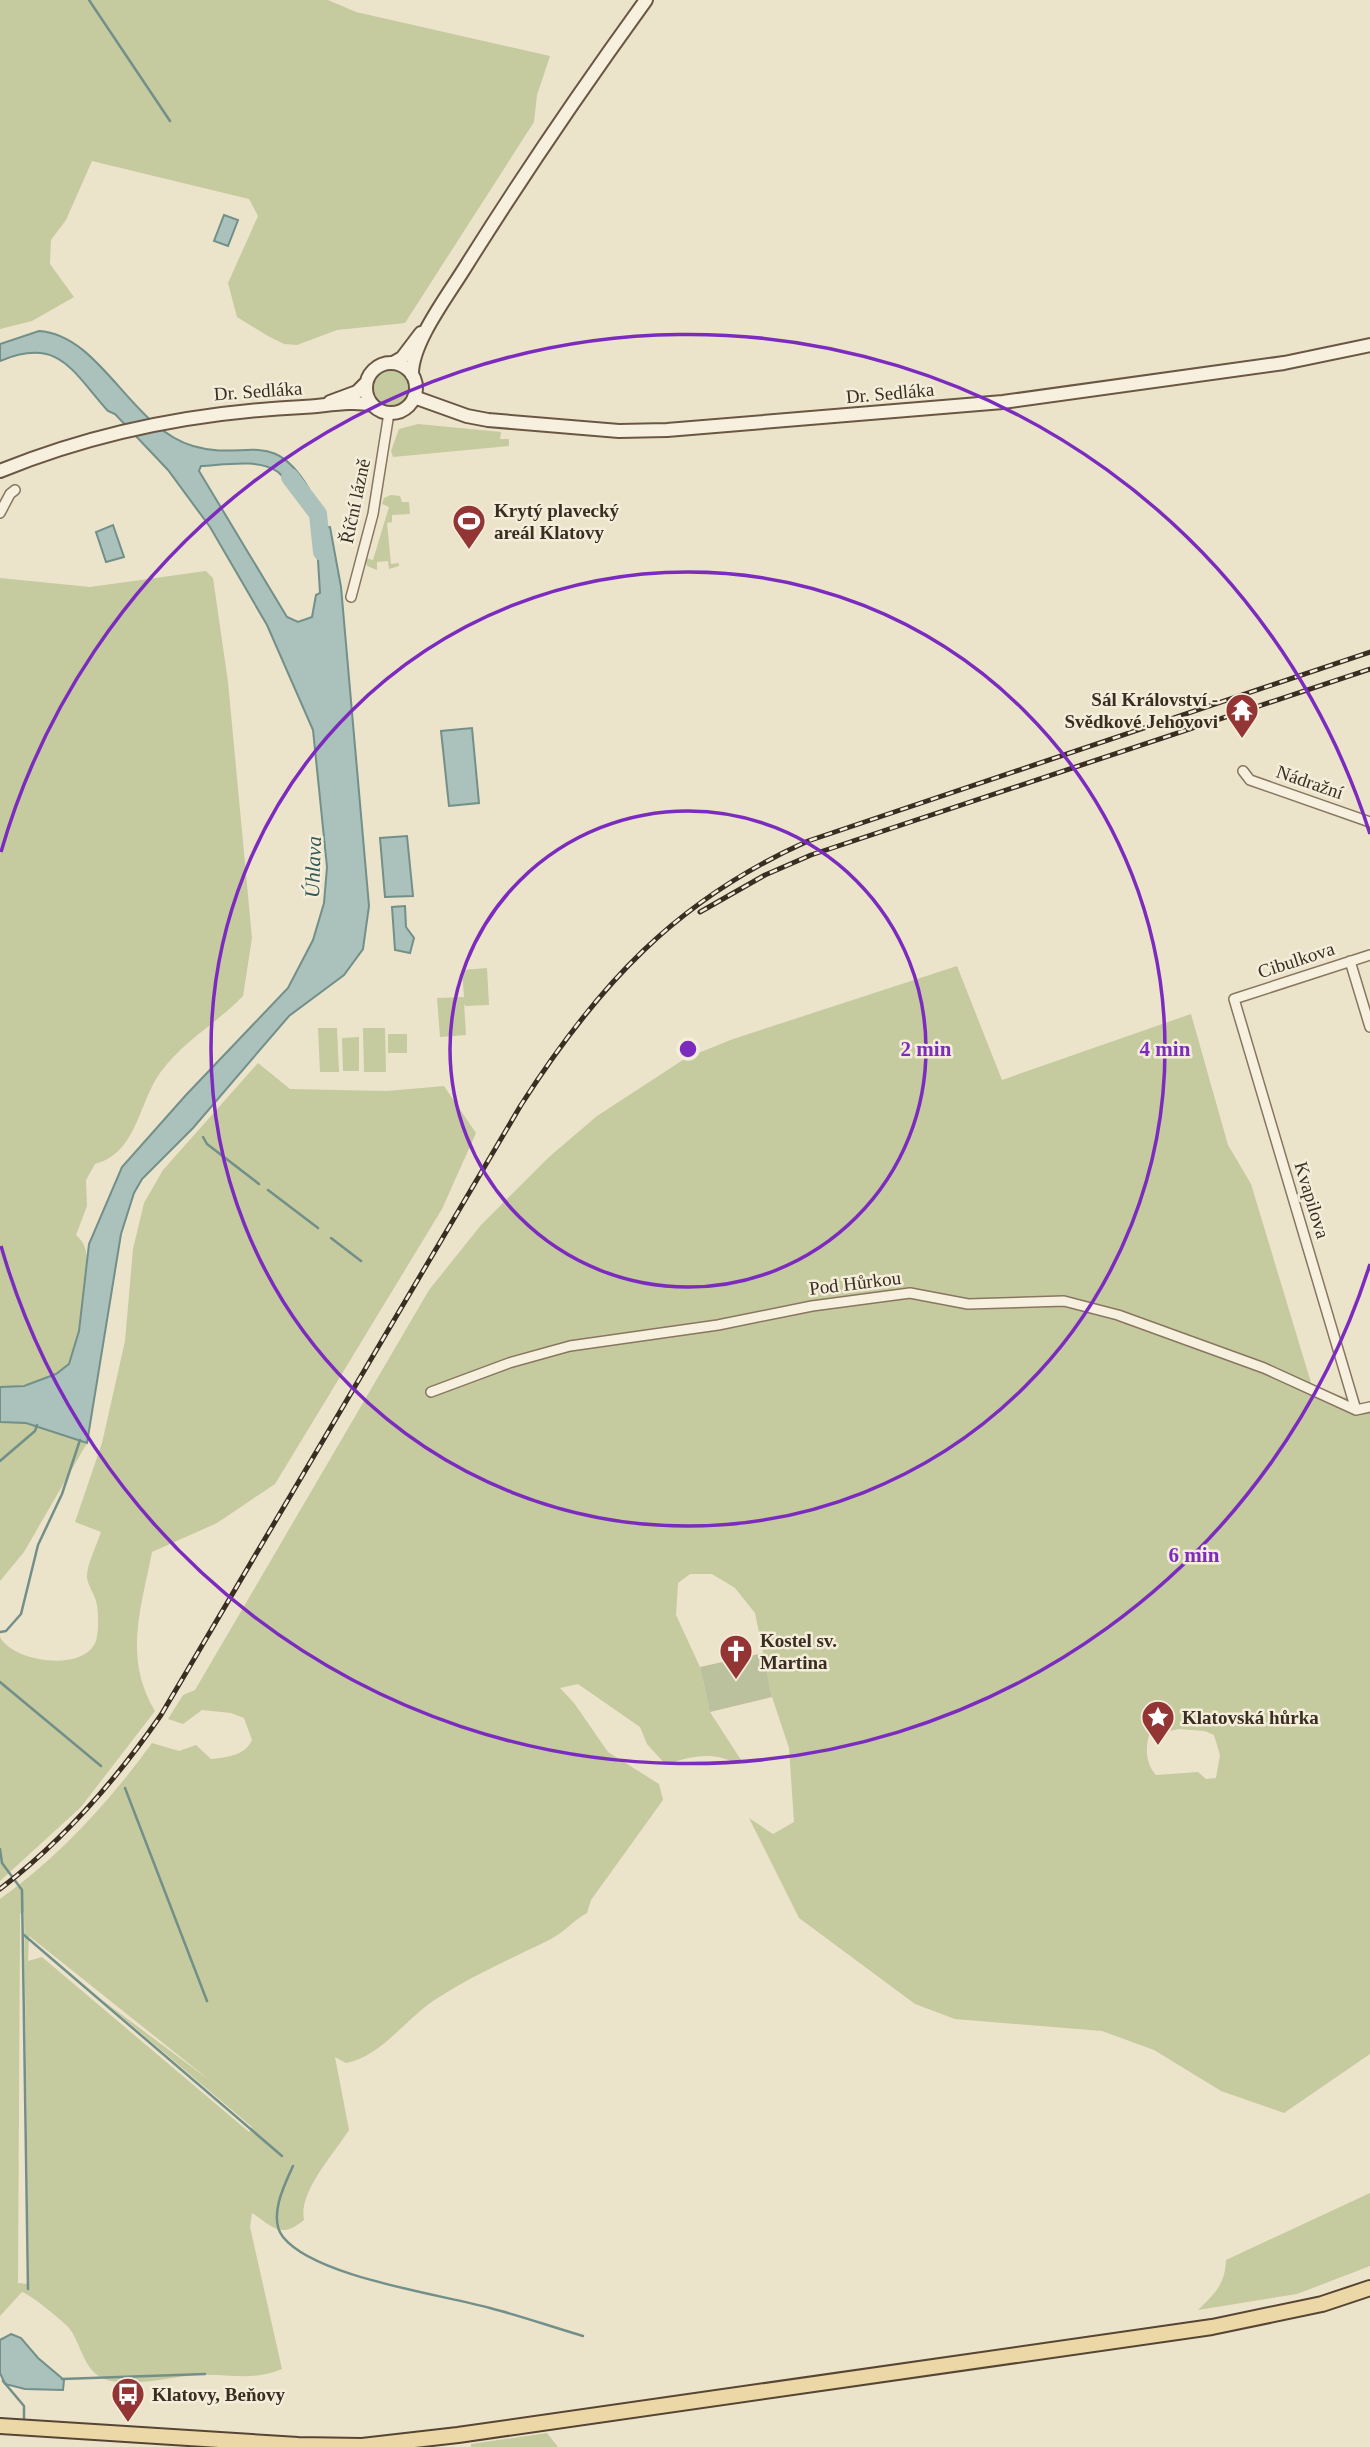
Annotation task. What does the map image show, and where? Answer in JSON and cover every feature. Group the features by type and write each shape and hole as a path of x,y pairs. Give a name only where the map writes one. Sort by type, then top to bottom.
{"main road":[{"path":"412,375 414,362 433,319 544,145 646,0"},
{"name":"Dr. Sedláka","path":"317,406 358,392 376,367 402,358 433,319"},
{"name":"Dr. Sedláka","path":"414,397 467,416 488,420 619,430 667,430 1003,402 1284,363 1370,345"},
{"path":"389,413 401,411 414,397 416,386 412,375 404,367 393,363"},
{"path":"366,383 366,395 372,405"},
{"name":"Dr. Sedláka","path":"0,471 76,443 147,424 201,415 317,406 372,405 389,413"},
{"path":"0,2426 203,2443 362,2446 458,2435 1212,2327 1322,2304 1370,2288"}],"street":[{"name":"Říční lázně","path":"351,597 373,514 389,413"},
{"path":"0,513 9,494 15,490"},
{"name":"Nádražní","path":"1243,771 1250,780 1370,822"},
{"name":"Cibulkova","path":"1234,999 1370,955"},
{"path":"1350,961 1370,1027"},
{"name":"Kvapilova","path":"1234,999 1356,1410"},
{"name":"Pod Hůrkou","path":"431,1392 509,1363 570,1346 718,1325 812,1306 910,1293 968,1304 1064,1301 1118,1315 1264,1368 1356,1410"},
{"path":"1356,1410 1370,1407"}],"green space":[{"path":"0,0 328,0 356,12 550,56 537,95 534,122 405,323 337,330 297,345 284,344 268,336 237,317 228,283 258,216 249,199 92,161 66,220 51,240 50,264 74,297 32,321 0,329"},
{"path":"391,371 403,376 408,388 403,400 391,405 379,400 374,388 379,376"},
{"path":"418,424 501,432 500,439 509,439 509,446 393,457 391,451 399,429"},
{"path":"391,495 400,496 402,502 409,502 410,514 392,515 392,522 387,523 391,564 399,563 399,566 389,569 388,561 377,562 377,570 367,566 365,558 373,560 389,507 382,504 384,498"},
{"path":"206,571 213,578 228,682 252,938 243,996 169,1062 153,1085 128,1139 120,1150 95,1164 86,1180 87,1206 76,1235 86,1252 87,1282 80,1331 72,1358 60,1372 44,1380 0,1387 0,578 90,587"},
{"path":"957,966 1002,1080 1191,1014 1228,1145 1251,1184 1312,1386 1370,1406 1370,2054 1284,2113 1221,2091 1154,2050 1102,2031 955,2019 915,2004 799,1918 749,1818 773,1834 794,1822 789,1748 772,1697 755,1613 735,1588 712,1574 690,1574 678,1583 676,1615 700,1667 710,1712 741,1760 737,1764 719,1757 701,1756 666,1765 647,1744 640,1727 578,1684 560,1688 574,1703 608,1752 659,1784 663,1800 591,1900 587,1913 553,1938 475,1976 433,2001 370,2053 346,2063 335,2057 349,2130 306,2198 304,2220 296,2226 282,2230 252,2213 250,2227 282,2369 260,2375 197,2375 145,2382 105,2379 87,2364 69,2328 26,2294 22,2292 0,2316 0,1899 43,1865 82,1827 119,1786 152,1743 179,1751 196,1745 211,1759 235,1755 249,1745 252,1740 244,1718 231,1713 202,1710 183,1724 168,1719 183,1695 195,1690 429,1290 481,1225 549,1157 597,1116 686,1058 733,1039","holes":["1179,1729 1205,1731 1214,1735 1220,1755 1216,1778 1206,1779 1198,1772 1156,1775 1147,1756 1149,1735","24,1912 29,2284 18,2283 20,1914","29,1936 212,2082 102,2000 252,2127 249,2132 42,1957 28,1961"]},
{"path":"487,968 489,1005 465,1006 464,1003 466,1035 440,1037 437,998 464,997 462,970"},
{"path":"318,1028 337,1028 339,1072 320,1072"},
{"path":"363,1028 385,1028 386,1072 364,1072"},
{"path":"388,1034 407,1034 407,1053 388,1053"},
{"path":"359,1037 359,1071 343,1071 342,1038"},
{"path":"258,1063 290,1089 387,1091 444,1086 476,1133 442,1209 275,1484 217,1523 152,1552 137,1633 137,1652 139,1672 155,1711 81,1807 0,1881 0,1637 7,1646 19,1653 48,1660 78,1657 89,1651 96,1641 97,1607 87,1573 101,1532 75,1522 102,1443 125,1341 133,1249 144,1203 163,1170"},
{"path":"0,1422 26,1423 87,1443 24,1552 0,1581"},
{"path":"763,1653 772,1697 710,1712 700,1667"},
{"path":"1370,2193 1370,2266 1297,2294 1198,2310 1221,2282 1226,2260"},
{"path":"547,2433 558,2447 471,2447 471,2444"}],"water":[{"path":"224,215 238,220 228,246 214,241"},
{"path":"39,331 61,336 80,348 99,364 133,403 171,436 193,446 212,450 270,452 283,458 296,470 309,489 300,498 278,472 261,465 241,463 201,466 199,471 287,617 298,622 312,617 316,595 320,593 316,528 330,527 341,587 369,906 363,949 344,975 289,1016 193,1128 142,1179 134,1193 121,1234 87,1443 26,1423 0,1422 0,1387 24,1386 56,1374 69,1364 79,1331 89,1244 122,1167 288,988 313,940 324,903 327,867 313,730 267,625 210,527 168,470 115,414 108,411 74,371 51,355 37,353 20,354 0,361 0,344"},
{"path":"113,525 124,557 106,562 96,532"},
{"path":"472,728 479,803 449,806 441,731"},
{"path":"407,836 413,896 385,897 380,838"},
{"path":"405,906 406,927 414,938 410,953 395,950 392,907"},
{"path":"11,2334 21,2338 38,2358 64,2380 63,2390 25,2389 5,2384 0,2373 0,2340"}],"waterway":[{"path":"89,0 170,121"},
{"path":"290,477 318,514 322,552"},
{"path":"203,1137 207,1144 259,1184"},
{"path":"268,1190 318,1228"},
{"path":"331,1238 361,1261"},
{"path":"0,1461 35,1431 37,1425"},
{"path":"0,1632 6,1631 21,1614 38,1545 62,1494 80,1440"},
{"path":"0,1682 101,1766"},
{"path":"125,1788 207,2001"},
{"path":"0,1849 2,1863 22,1890 28,2289"},
{"path":"24,1935 282,2156"},
{"path":"293,2166 279,2202 277,2221 283,2237 299,2251 322,2263 379,2282 490,2308 583,2336"},
{"path":"62,2379 205,2374"},
{"path":"3,2381 24,2406 24,2424"}],"railway":[{"path":"0,1889 46,1850 88,1808 126,1763 161,1715 521,1105 580,1021 644,950 718,890 761,864 808,841 1370,652"},
{"path":"700,912 765,875 811,855 1370,669"}],"place":[{"name":"Krytý plavecký areál Klatovy","path":"469,551"},
{"name":"Sál Království - Svědkové Jehovovi","path":"1242,740"},
{"name":"Kostel sv. Martina","path":"736,1681"},
{"name":"Klatovská hůrka","path":"1158,1747"},
{"name":"Klatovy, Beňovy","path":"128,2424"}],"water label":[{"name":"Úhlava","path":"313,867"}]}
